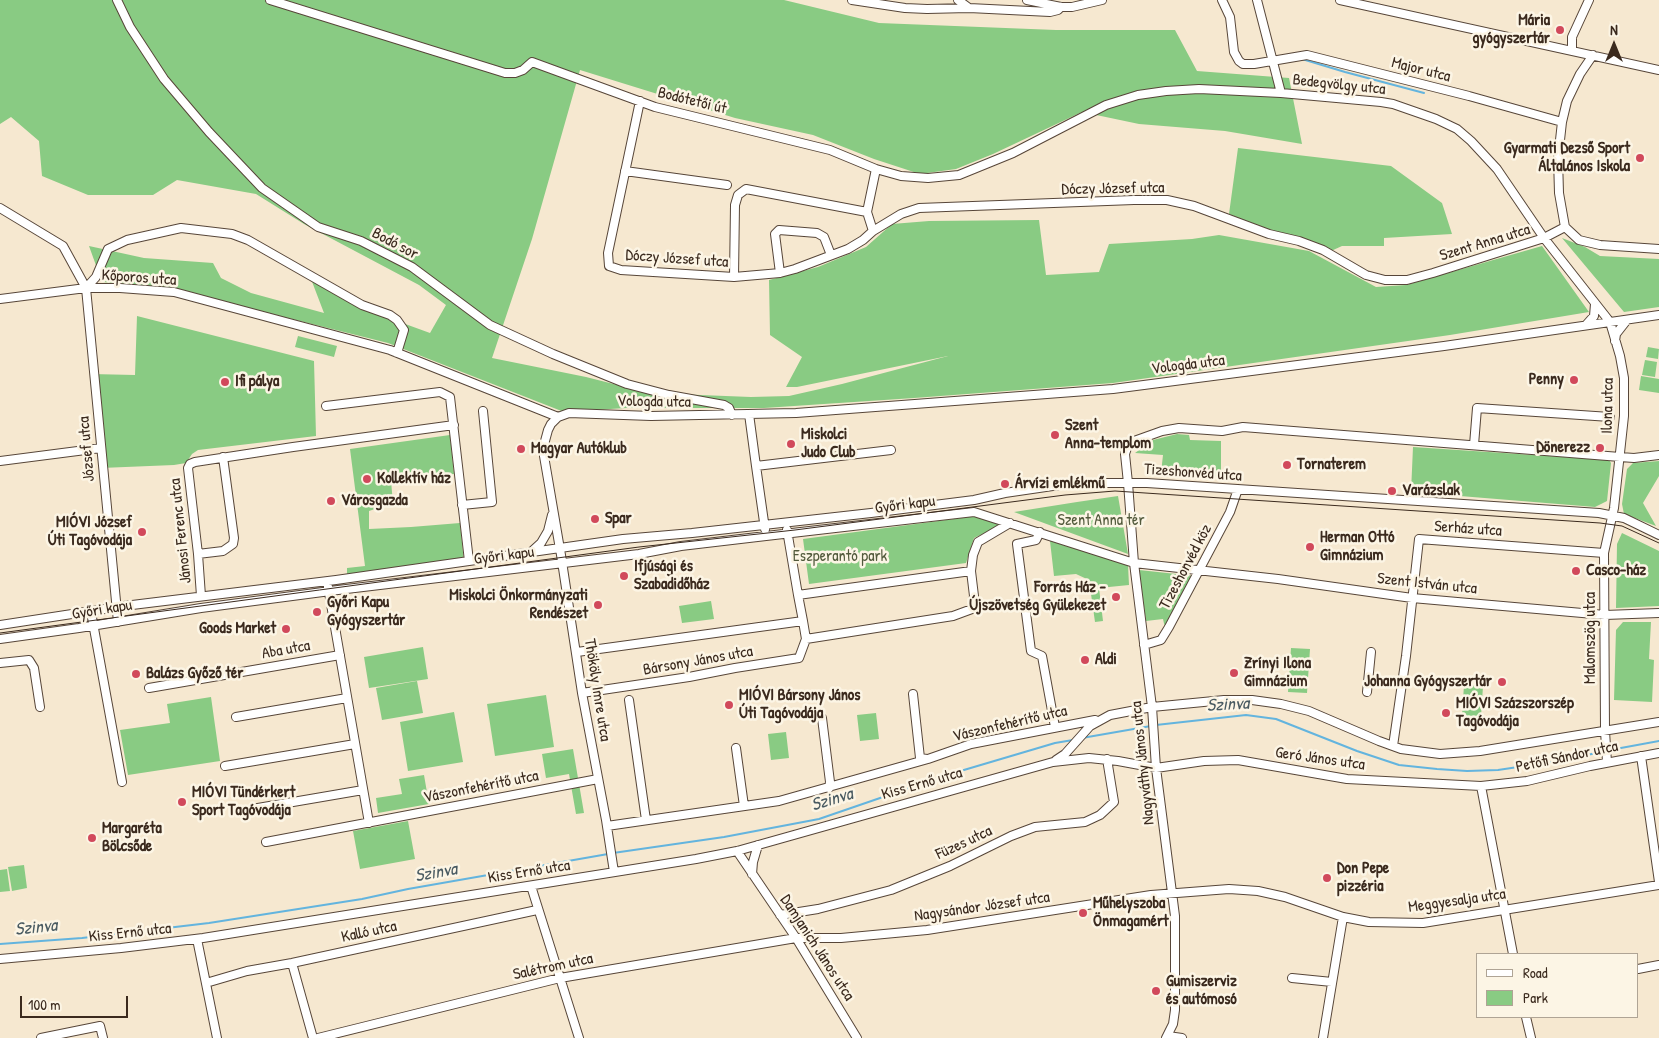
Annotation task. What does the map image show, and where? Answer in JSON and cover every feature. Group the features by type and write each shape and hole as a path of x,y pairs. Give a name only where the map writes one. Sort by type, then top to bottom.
{"street":[{"name":"Bodó sor","path":"117,0 130,27 164,79 209,132 262,188 318,227 361,242 412,267 490,325 553,354 627,384 724,406 729,408 732,415"},
{"name":"Bodótetői út","path":"270,0 505,73 515,73 532,62 655,107 784,137 830,150 876,170 901,176 928,178 959,175 1013,153 1106,105"},
{"path":"852,0 905,8 927,9 969,8 1050,12 1061,7"},
{"path":"958,0 969,8"},
{"path":"1027,0 1061,7 1072,7 1101,0"},
{"name":"Major utca","path":"1222,0 1230,17 1234,52 1243,64 1254,64 1307,55 1562,122"},
{"path":"1257,0 1281,93"},
{"path":"1340,0 1659,70"},
{"path":"1572,50 1572,37 1588,0"},
{"path":"1593,55 1580,74 1567,101 1562,122 1558,158 1559,193 1565,227 1579,240 1600,245 1659,249"},
{"name":"Bedegvölgy utca","path":"1106,105 1166,91 1199,89 1281,93 1393,104 1436,119 1457,130 1471,141 1496,168 1544,238"},
{"name":"Dóczy József utca","path":"640,101 608,253 609,266 621,270 734,276 780,273 848,249 901,214 919,208 1167,200 1194,206 1269,234 1299,240 1315,246 1332,254 1366,276 1385,280 1407,280 1433,273"},
{"path":"873,231 867,212 876,170"},
{"path":"625,171 727,185"},
{"path":"734,276 735,206 738,195 746,189 867,212"},
{"path":"0,208 64,246 86,288 0,299"},
{"name":"Szent Anna utca","path":"1433,273 1544,238 1565,227"},
{"name":"Kőporos utca","path":"86,288 96,276 108,249 127,240 181,228 232,234 248,240 362,305 390,314 404,330 397,352"},
{"path":"780,273 775,234 779,230 817,233 824,237 830,255"},
{"name":"Ilona utca","path":"1544,238 1610,322 1620,356 1624,378 1624,416 1613,515"},
{"name":"Kőporos utca","path":"86,288 120,288 174,292 397,352 558,417"},
{"name":"József utca","path":"86,288 118,622"},
{"path":"1586,325 1594,316 1595,304"},
{"name":"Vologda utca","path":"558,417 569,413 651,416 796,413 1113,389 1444,346 1659,315"},
{"path":"1615,341 1616,334 1627,320"},
{"path":"326,406 440,392 450,396 469,561"},
{"path":"1474,445 1477,408 1610,417"},
{"path":"462,506 492,502 482,411"},
{"path":"749,414 766,536"},
{"name":"Thököly Imre utca","path":"558,417 551,424 544,441 544,456 577,652 582,693 614,872"},
{"path":"198,554 223,551 233,544 234,538 223,457 454,425"},
{"name":"Tizeshonvéd utca","path":"1659,455 1620,458 1243,427 1222,431 1179,428 1134,441 1127,448 1125,454 1128,483 1506,508 1550,509 1613,515 1624,518 1659,535"},
{"path":"0,461 101,448"},
{"path":"756,466 892,450"},
{"name":"Jánosi Ferenc utca","path":"201,596 188,468 194,462 223,457"},
{"name":"Győri kapu","path":"0,625 633,538 785,523 974,500 1005,493 1073,483 1128,483"},
{"name":"Nagyváthy János utca","path":"1128,483 1134,563 1174,916 1175,1010 1173,1024 1167,1037"},
{"name":"Tizeshonvéd köz","path":"1144,645 1161,640 1169,627 1230,512 1238,489"},
{"name":"Győri kapu","path":"0,639 201,608 787,533 974,512 1010,522"},
{"name":"Thököly Imre utca","path":"530,553 541,543 548,531 553,513"},
{"name":"Malomszög utca","path":"1607,762 1605,731 1604,553 1613,515"},
{"path":"785,523 806,639 953,616 972,609 974,596 971,570 972,555 978,542 1010,522 1134,563"},
{"path":"1040,532 1036,540 1017,544 1031,650 1042,656 1055,727"},
{"name":"Serház utca","path":"1393,746 1419,539 1604,553"},
{"name":"Szent István utca","path":"1134,563 1278,579 1412,598 1605,615 1659,613"},
{"path":"798,595 971,570"},
{"path":"266,842 369,823 327,580"},
{"path":"91,612 122,782"},
{"name":"Bársony János utca","path":"577,652 803,621"},
{"name":"Bársony János utca","path":"582,693 799,658 806,639"},
{"path":"1367,692 1371,652"},
{"name":"Aba utca","path":"149,688 340,655"},
{"path":"0,663 29,660 34,668 40,707"},
{"path":"913,694 920,758 928,759"},
{"path":"236,716 347,698"},
{"path":"629,700 646,820"},
{"name":"Petőfi Sándor utca","path":"1099,720 1110,715 1152,711 1224,700 1252,700 1281,704 1309,711 1393,746 1416,752 1440,754 1480,751 1659,722"},
{"path":"822,718 830,782 829,788"},
{"name":"Vászonfehérítő utca","path":"607,826 779,801 928,759 971,744 1099,720"},
{"name":"Kiss Ernő utca","path":"1053,762 1065,754 1090,726 1099,720"},
{"path":"225,766 356,744"},
{"path":"736,748 744,806"},
{"name":"Petőfi Sándor utca","path":"1481,786 1527,781 1607,762 1659,753"},
{"path":"1641,756 1659,883"},
{"name":"Kiss Ernő utca","path":"0,959 198,939 737,851 1053,762 1089,758 1156,768"},
{"name":"Füzes utca","path":"780,915 818,909 891,890 950,866 1010,836 1035,827 1085,822 1100,815 1114,802 1107,760"},
{"name":"Geró János utca","path":"1156,768 1204,761 1238,760 1347,779 1481,786"},
{"name":"Vászonfehérítő utca","path":"369,823 598,779"},
{"path":"1481,786 1513,953"},
{"path":"252,809 363,790"},
{"path":"752,874 758,845"},
{"name":"Damjanich János utca","path":"737,851 796,938 858,1038"},
{"name":"Meggyesalja utca","path":"1172,893 1229,889 1258,891 1343,917 1369,922 1423,923 1659,883"},
{"path":"531,886 579,1038"},
{"name":"Nagysándor József utca","path":"796,938 841,938 927,930 1073,908 1119,899 1172,893"},
{"name":"Kalló utca","path":"206,983 248,971 538,910"},
{"path":"1323,1038 1343,917"},
{"name":"Salétrom utca","path":"318,1038 560,978 796,938"},
{"path":"198,939 217,1038"},
{"path":"292,963 313,1038"},
{"path":"1639,970 1659,965"},
{"path":"1292,978 1332,982"},
{"path":"1526,1018 1531,1038"},
{"path":"41,1038 100,1026 103,1038"},
{"path":"1167,1037 1182,1038"}],"green space":[{"path":"0,0 784,0 879,23 1056,30 1175,30 1197,71 1289,78 1302,144 1225,131 1139,124 1082,112 993,154 956,169 920,174 874,159 813,135 735,118 580,70 532,239 492,358 586,377 649,393 751,397 789,396 948,356 797,387 786,387 802,357 770,335 769,280 818,267 866,247 892,224 929,221 1039,220 1046,275 1099,272 1109,244 1192,239 1219,235 1309,251 1376,287 1406,285 1542,246 1589,312 1450,335 1113,383 764,408 626,408 564,412 388,343 164,287 102,282 89,246 144,258 213,263 221,278 251,293 324,313 311,279 375,313 430,333 446,305 419,285 304,224 256,194 177,180 153,195 88,195 42,176 39,141 11,117 0,124"},
{"path":"1238,148 1391,166 1442,203 1452,234 1384,238 1384,246 1342,246 1331,251 1270,231 1229,214"},
{"path":"1562,238 1585,247 1600,256 1659,259 1659,307 1624,312"},
{"path":"137,316 314,361 316,436 198,450 192,454 186,463 174,465 101,468 91,374 135,375"},
{"path":"298,336 337,346 334,357 295,347"},
{"path":"1648,347 1659,349 1658,359 1646,357"},
{"path":"1645,360 1657,362 1655,377 1642,375"},
{"path":"1641,376 1659,379 1659,393 1639,390"},
{"path":"1177,434 1189,435 1190,440 1221,441 1221,477 1161,473 1163,455 1135,453 1153,440"},
{"path":"450,435 454,474 391,481 393,503 369,511 369,529 460,523 464,562 347,574 347,568 365,566 350,449"},
{"path":"1413,447 1609,460 1611,463 1607,501 1595,507 1411,492"},
{"path":"1659,461 1659,476 1643,503 1656,526 1624,514 1622,504 1627,469 1633,463"},
{"name":"Szent Anna tér","path":"1118,496 1128,554 1014,512 1077,502"},
{"name":"Eszperantó park","path":"976,516 1001,525 974,538 966,563 809,584 803,539"},
{"path":"1622,533 1659,551 1659,606 1616,608 1617,544"},
{"path":"1050,541 1128,565 1129,585 1099,588 1103,621 1095,622 1089,580 1076,574 1054,576"},
{"path":"1139,570 1195,576 1165,628 1163,619 1146,621"},
{"path":"711,601 714,619 682,623 679,606"},
{"path":"1623,622 1651,622 1649,659 1654,660 1652,702 1614,700 1616,630"},
{"path":"423,647 428,679 369,688 364,657"},
{"path":"1291,648 1310,649 1307,693 1288,692"},
{"path":"417,681 423,713 382,720 376,688"},
{"path":"1464,685 1483,686 1481,717 1462,716"},
{"path":"546,695 554,747 495,756 487,704"},
{"path":"211,697 220,761 128,775 120,730 170,723 167,704"},
{"path":"454,712 463,762 408,771 400,722"},
{"path":"876,713 879,739 860,741 857,715"},
{"path":"786,732 789,758 771,760 768,734"},
{"path":"573,749 584,813 576,814 569,774 546,778 542,754"},
{"path":"424,775 429,804 378,813 376,798 402,794 399,779"},
{"path":"408,821 415,859 360,869 353,831"},
{"path":"24,865 27,888 12,891 8,867"},
{"path":"7,869 10,891 0,892 0,870"}],"waterway":[{"path":"1302,59 1424,93"},
{"name":"Szinva","path":"1156,725 1246,715 1276,719 1357,751 1399,765 1467,771 1498,770 1565,760 1605,751"},
{"name":"Szinva","path":"1082,738 1151,726"},
{"name":"Szinva","path":"613,853 724,837 819,819 947,775 1055,743 1073,740"},
{"name":"Szinva","path":"1610,750 1659,741"},
{"name":"Szinva","path":"0,944 82,938 209,923 362,899 408,889 608,854"}],"tram line":[{"path":"0,633 639,547 795,530 1065,495 1115,491 1600,523 1622,526 1659,543"}],"place":[{"name":"Mária gyógyszertár","path":"1560,30"},
{"name":"Gyarmati Dezső Sport Általános Iskola","path":"1640,158"},
{"name":"Penny","path":"1574,380"},
{"name":"Ifi pálya","path":"225,382"},
{"name":"Szent Anna-templom","path":"1055,435"},
{"name":"Miskolci Judo Club","path":"791,444"},
{"name":"Dönerezz","path":"1600,448"},
{"name":"Magyar Autóklub","path":"521,449"},
{"name":"Tornaterem","path":"1287,465"},
{"name":"Kollektív ház","path":"367,479"},
{"name":"Árvízi emlékmű","path":"1005,484"},
{"name":"Varázslak","path":"1392,491"},
{"name":"Városgazda","path":"331,501"},
{"name":"Spar","path":"595,519"},
{"name":"MIÓVI József Úti Tagóvodája","path":"142,532"},
{"name":"Herman Ottó Gimnázium","path":"1310,547"},
{"name":"Casco-ház","path":"1576,571"},
{"name":"Ifjúsági és Szabadidőház","path":"624,576"},
{"name":"Forrás Ház - Újszövetség Gyülekezet","path":"1116,597"},
{"name":"Miskolci Önkormányzati Rendészet","path":"598,605"},
{"name":"Győri Kapu Gyógyszertár","path":"317,612"},
{"name":"Goods Market","path":"286,629"},
{"name":"Aldi","path":"1085,660"},
{"name":"Zrínyi Ilona Gimnázium","path":"1234,673"},
{"name":"Balázs Győző tér","path":"136,674"},
{"name":"Johanna Gyógyszertár","path":"1502,682"},
{"name":"MIÓVI Bársony János Úti Tagóvodája","path":"729,705"},
{"name":"MIÓVI Százszorszép Tagóvodája","path":"1446,713"},
{"name":"MIÓVI Tündérkert Sport Tagóvodája","path":"182,802"},
{"name":"Margaréta Bölcsőde","path":"92,838"},
{"name":"Don Pepe pizzéria","path":"1327,878"},
{"name":"Műhelyszoba Önmagamért","path":"1083,913"},
{"name":"Gumiszerviz és autómosó","path":"1156,991"}]}
